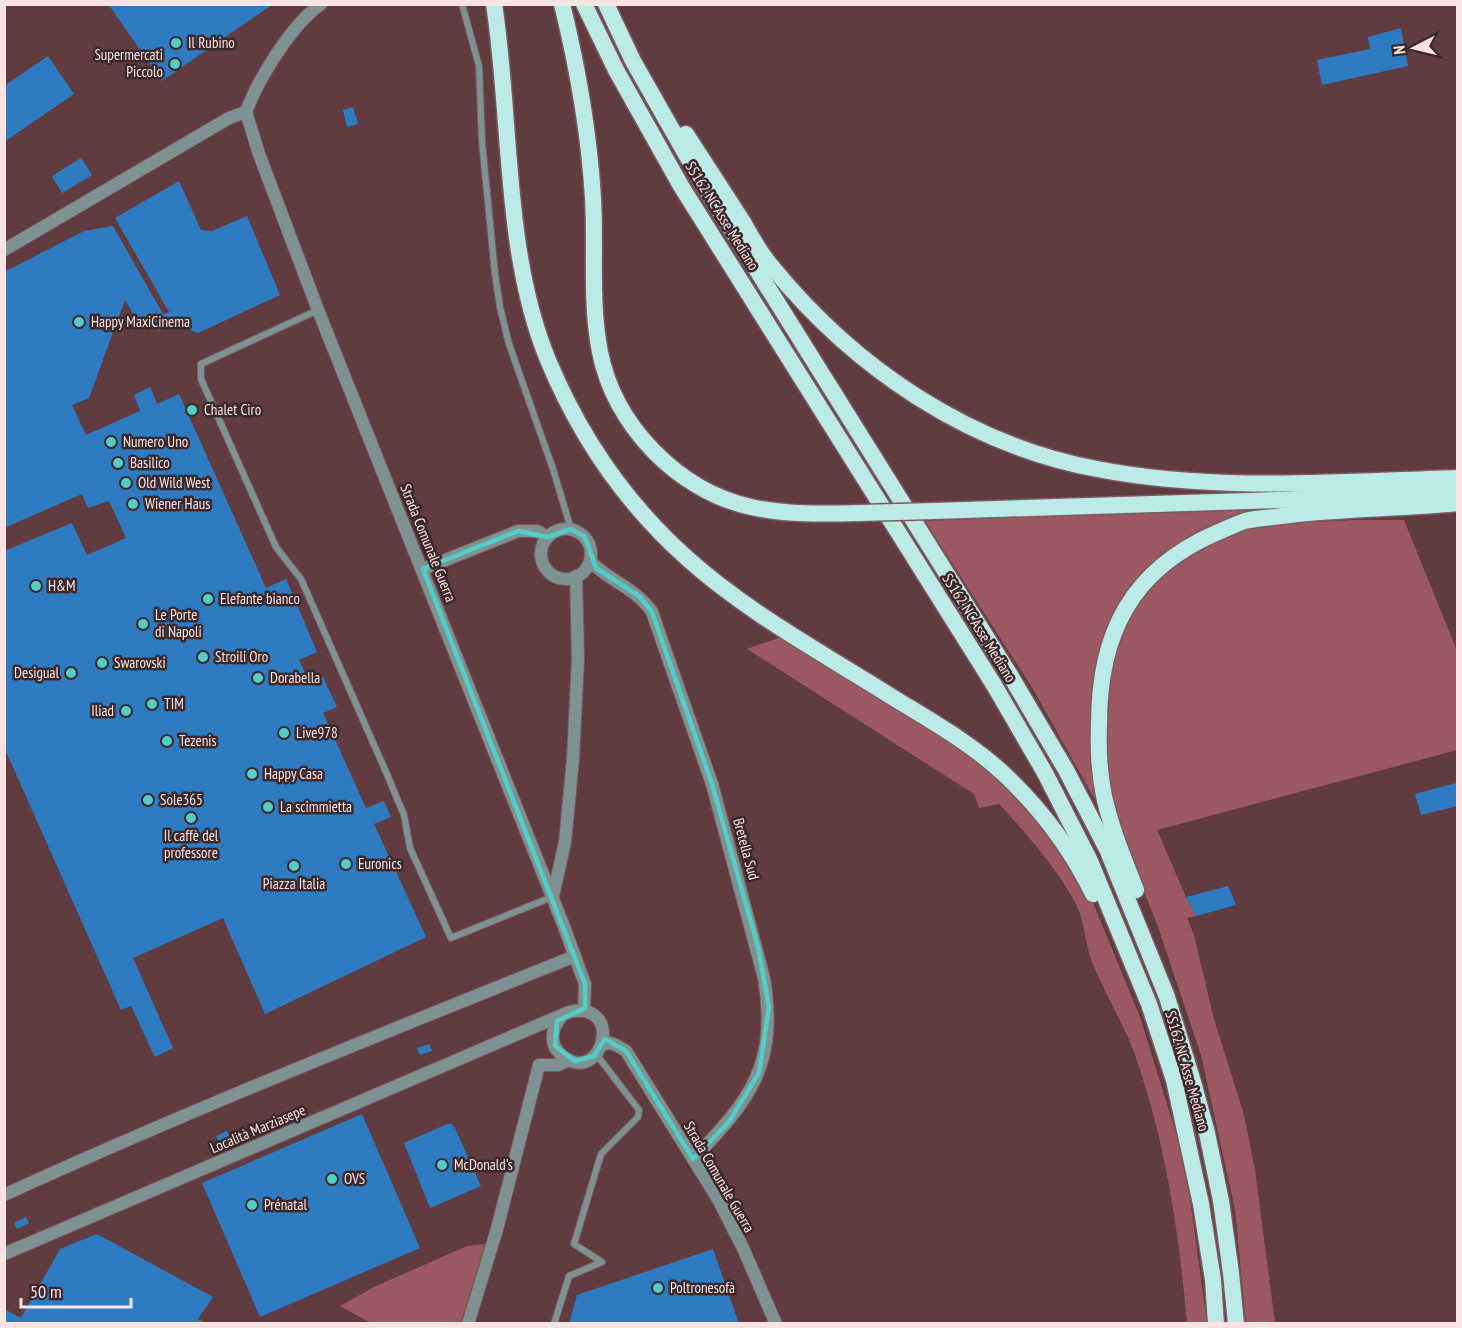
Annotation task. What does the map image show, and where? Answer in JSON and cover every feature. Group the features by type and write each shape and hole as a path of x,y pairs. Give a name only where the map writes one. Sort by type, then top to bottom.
{"highway":[{"path":"494,4 518,240 526,288 539,334 560,387 577,421 606,468 653,526 690,561 799,639 942,727 1004,774 1046,820 1082,871 1149,1004"},
{"path":"562,4 581,91 591,165 595,232 594,301 600,355 616,399 646,444 668,465 717,496 749,507 780,512 860,513 1458,492"},
{"name":"SS162 NC Asse Mediano","path":"584,4 616,70 681,186 994,685 1040,763 1090,861 1149,1004 1174,1080 1203,1215 1216,1323"},
{"name":"SS162 NC Asse Mediano","path":"606,4 633,61 700,178 1010,675 1066,770 1107,849 1167,997 1207,1133 1221,1201 1236,1323"},
{"path":"633,61 666,102 771,267 808,308 850,349 902,388 959,421 1010,444 1052,459 1144,477 1208,482 1266,483 1458,478"},
{"path":"1167,997 1149,923 1113,829 1104,795 1098,755 1103,664 1116,625 1135,593 1162,565 1192,544 1245,521 1302,513 1458,503"}],"street":[{"path":"4,250 229,118 246,112 276,57 297,27 321,4"},
{"name":"Strada Comunale Guerra","path":"246,112 259,154 318,310 423,569 585,984 584,1011"},
{"path":"571,529 579,532 589,545 590,561 586,569 566,579 558,577 546,567 542,552 548,537 555,532 571,529"},
{"path":"423,569 518,531 537,531 548,537"},
{"name":"Bretella Sud","path":"590,561 609,577 639,596 652,612 712,784 764,978 769,1007 767,1041 759,1073 745,1100 728,1124 693,1159"},
{"path":"552,897 565,842 573,759 578,658 576,576"},
{"path":"4,1195 323,1058 574,956"},
{"path":"468,1323 496,1229 539,1065 558,1065 569,1060 582,1061 599,1050 603,1038 601,1024 597,1018 584,1011 576,1010 562,1016 554,1027 553,1040 558,1052 569,1060"},
{"name":"Località Marziasepe","path":"4,1254 562,1016"},
{"path":"524,1032 536,1033 553,1040"},
{"name":"Strada Comunale Guerra","path":"599,1050 605,1043 613,1043 626,1051 718,1199 743,1248 776,1323"}],"lane":[{"path":"462,4 478,66 495,274 500,307 509,344 553,469 571,529"},
{"path":"318,310 201,364 201,379 276,548 301,579 404,815 410,848 451,938 552,897"},
{"path":"554,1323 570,1276 602,1262 574,1244 601,1154 638,1117 639,1110 599,1050"}],"highlighted area":[{"path":"571,529 585,537 596,568 639,596 652,612 712,784 758,947 769,1007 759,1073 728,1123 693,1159 626,1051 605,1039 594,1056 575,1061 555,1046 557,1021 585,1008 585,984 423,569 518,531 548,537"}],"shaded area":[{"path":"1281,506 1281,510 1248,515 1126,595 1111,618 1099,650 1092,703 1090,741 1098,798 1094,798 1033,689 925,521"},
{"path":"1404,520 1457,651 1457,750 1157,830 1196,916 1187,918 1194,935 1214,1019 1244,1115 1255,1170 1275,1323 1246,1323 1235,1210 1201,1055 1157,924 1120,832 1105,742 1110,664 1136,602 1183,558 1241,530 1269,524"},
{"path":"784,636 963,749 1019,796 1087,888 1140,1017 1176,1133 1190,1199 1207,1323 1187,1323 1175,1220 1154,1118 1134,1052 1092,962 1080,913 1074,900 1032,841 999,804 979,808 974,794 747,649"},
{"path":"485,1244 461,1323 371,1323 340,1306 374,1287 467,1246"}],"building":[{"name":"Il Rubino","path":"108,4 273,4 162,81"},
{"path":"1401,28 1408,66 1322,85 1317,60 1370,49 1368,37"},
{"path":"48,56 74,94 4,142 4,86"},
{"path":"353,107 358,124 347,127 343,110"},
{"path":"81,158 92,175 62,193 52,176"},
{"name":"Le Porte di Napoli","path":"179,181 201,230 212,231 247,216 280,295 198,333 175,323 159,331 150,315 137,321 125,300 89,398 72,405 86,435 140,411 134,395 150,387 157,404 179,394 266,588 286,579 317,652 299,660 309,681 322,675 337,707 323,713 366,808 384,801 391,817 374,824 426,937 265,1014 223,918 133,958 173,1048 155,1057 131,1006 121,1010 4,747 4,551 72,523 87,555 126,538 109,501 88,508 82,494 4,528 4,272 84,231 113,226 163,314 169,312 115,218"},
{"path":"1456,783 1458,806 1421,815 1415,794"},
{"path":"1228,886 1236,905 1196,916 1186,897"},
{"path":"429,1044 432,1051 420,1055 417,1048"},
{"path":"362,1114 420,1248 260,1317 202,1183"},
{"name":"McDonald's","path":"447,1124 452,1124 455,1128 481,1186 430,1208 404,1143"},
{"path":"227,1131 230,1137 219,1142 216,1136"},
{"path":"26,1217 29,1223 17,1229 14,1223"},
{"path":"97,1234 213,1297 198,1319 208,1324 4,1324 4,1309 21,1318 60,1249"},
{"path":"713,1249 739,1324 569,1324 577,1295"}],"place":[{"name":"Il Rubino","path":"176,43"},
{"name":"Supermercati Piccolo","path":"175,64"},
{"name":"Happy MaxiCinema","path":"79,322"},
{"name":"Chalet Ciro","path":"192,410"},
{"name":"Numero Uno","path":"111,442"},
{"name":"Basilico","path":"118,463"},
{"name":"Old Wild West","path":"126,483"},
{"name":"Wiener Haus","path":"133,504"},
{"name":"H&M","path":"36,586"},
{"name":"Elefante bianco","path":"208,599"},
{"name":"Le Porte di Napoli","path":"143,624"},
{"name":"Stroili Oro","path":"203,657"},
{"name":"Swarovski","path":"102,663"},
{"name":"Desigual","path":"71,673"},
{"name":"Dorabella","path":"258,678"},
{"name":"TIM","path":"152,704"},
{"name":"Iliad","path":"126,711"},
{"name":"Live978","path":"284,733"},
{"name":"Tezenis","path":"167,741"},
{"name":"Happy Casa","path":"252,774"},
{"name":"Sole365","path":"148,800"},
{"name":"La scimmietta","path":"268,807"},
{"name":"Il caffè del professore","path":"191,818"},
{"name":"Euronics","path":"346,864"},
{"name":"Piazza Italia","path":"294,866"},
{"name":"McDonald's","path":"442,1165"},
{"name":"OVS","path":"332,1179"},
{"name":"Prénatal","path":"252,1205"},
{"name":"Poltronesofà","path":"658,1288"}]}
